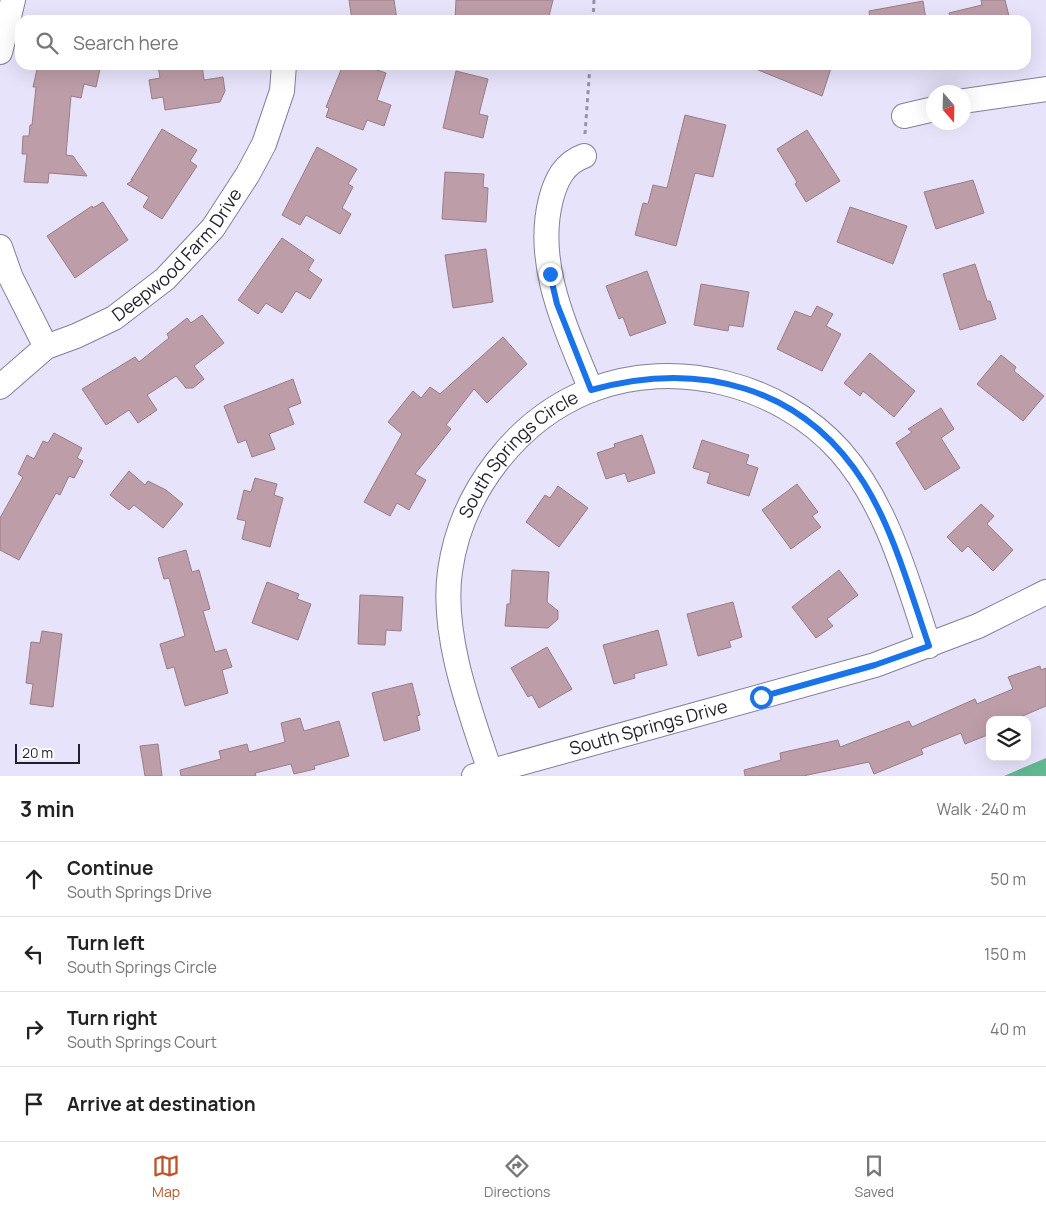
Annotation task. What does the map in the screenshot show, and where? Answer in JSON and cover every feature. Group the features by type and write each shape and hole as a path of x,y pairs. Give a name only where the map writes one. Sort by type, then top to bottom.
{"street":[{"path":"0,52 13,0"},
{"name":"Deepwood Farm Drive","path":"0,387 46,346 76,336 114,318 165,279 213,228 248,174 264,144 282,91 284,70"},
{"path":"971,100 1046,89"},
{"path":"904,116 926,110"},
{"path":"584,156 573,160 562,171 554,185 546,219 545,239 557,304 591,390"},
{"path":"0,247 11,278 46,346"},
{"name":"South Springs Circle","path":"482,774 451,628 448,597 450,570 460,527 478,488 495,463 516,440 550,412 591,390 644,378 676,376 699,378 744,388 769,398 806,420 841,452 874,501 929,646"},
{"name":"South Springs Drive","path":"482,774 875,665 978,626 1046,592"}],"path":[{"path":"593,15 594,0"},
{"path":"584,156 590,70"}],"green space":[{"path":"1046,758 1046,776 1004,776"}],"building":[{"path":"349,0 394,0 396,15 351,15"},
{"path":"456,0 553,0 549,15 455,15"},
{"path":"981,0 1005,0 1009,15 949,15 949,13 982,5"},
{"path":"923,1 925,15 869,15 869,11"},
{"path":"37,70 100,70 96,87 84,84 81,98 71,96 66,155 73,156 87,176 49,173 48,183 24,182 27,154 22,154 23,136 29,136 30,125 32,125 36,87 33,87"},
{"path":"159,70 203,70 204,80 223,77 225,91 220,102 165,110 163,97 152,99 149,80 160,78"},
{"path":"341,70 377,70 386,73 377,100 391,105 384,126 367,120 363,130 326,117 329,108 326,107"},
{"path":"758,70 830,70 822,96"},
{"path":"456,71 488,79 479,114 488,116 483,138 443,128"},
{"path":"685,115 726,125 713,177 695,173 676,246 635,235 643,203 648,204 653,185 667,188"},
{"path":"162,129 197,150 190,161 197,166 162,219 143,207 149,197 127,184 133,180 131,180"},
{"path":"807,130 840,181 806,202 795,184 797,182 777,149"},
{"path":"317,147 357,169 348,184 353,187 342,208 351,214 340,234 306,215 300,225 282,215"},
{"path":"445,172 484,174 483,187 488,188 486,222 442,219"},
{"path":"973,180 984,213 936,229 924,192"},
{"path":"103,202 128,240 75,278 47,236 92,206 93,208"},
{"path":"850,207 907,226 893,264 837,242"},
{"path":"282,238 314,260 308,270 322,280 310,299 296,291 282,313 266,303 258,314 238,300"},
{"path":"486,249 493,302 453,308 445,255"},
{"path":"975,264 987,301 990,301 996,319 960,330 943,274"},
{"path":"647,271 666,323 630,336 623,317 619,319 606,286"},
{"path":"701,284 749,292 743,327 729,325 728,331 694,325"},
{"path":"817,306 833,314 826,326 841,334 822,371 777,349 795,311 811,317"},
{"path":"202,315 224,343 194,366 204,379 193,388 186,388 176,376 147,395 157,410 138,423 129,410 106,425 82,389 135,357 139,362 169,338 167,334 187,318 191,323"},
{"path":"503,337 527,364 487,403 474,389 446,425 451,429 415,474 426,480 409,510 397,503 390,516 364,502 402,434 388,422 413,391 421,398 430,387 440,394"},
{"path":"870,353 915,391 894,417 863,391 860,396 844,383"},
{"path":"1001,355 1016,367 1014,371 1044,396 1023,421 977,384"},
{"path":"293,379 301,403 288,408 294,424 269,434 275,449 252,457 246,440 238,443 224,406"},
{"path":"941,408 954,429 941,438 960,468 925,490 896,443 912,432 908,429"},
{"path":"54,433 82,448 77,458 83,461 74,478 69,476 60,495 56,493 19,560 0,550 0,518 23,477 18,474 27,455 34,459 43,441 48,443"},
{"path":"642,435 655,473 628,482 625,473 606,479 597,453 615,447 614,444"},
{"path":"702,440 749,455 746,464 758,468 749,496 707,483 710,473 693,468"},
{"path":"129,471 145,485 148,481 166,490 183,504 163,528 134,505 129,510 110,495"},
{"path":"255,478 277,484 274,495 283,498 270,547 242,539 246,521 237,519 244,490 251,492"},
{"path":"797,484 818,512 812,516 821,527 791,549 762,510"},
{"path":"558,486 588,508 559,547 526,522 545,495 550,498"},
{"path":"981,504 994,516 987,524 1013,550 993,571 968,546 962,552 947,537"},
{"path":"186,550 192,572 199,570 210,609 203,611 215,652 226,649 232,667 222,670 228,693 185,706 174,667 167,669 160,644 185,636 169,578 164,579 158,558"},
{"path":"512,570 549,572 547,602 558,611 558,619 548,628 505,626 507,604 510,604"},
{"path":"839,570 858,595 827,619 833,626 816,638 792,607"},
{"path":"267,582 299,594 297,599 311,604 298,640 252,623"},
{"path":"360,595 403,597 401,631 386,630 385,645 358,644"},
{"path":"733,602 742,637 729,641 731,647 698,656 687,614"},
{"path":"658,630 667,665 634,674 635,678 614,684 603,645"},
{"path":"42,631 62,634 53,707 30,704 33,684 26,683 31,642 40,643"},
{"path":"547,647 572,689 539,708 532,695 528,697 511,668"},
{"path":"1040,666 1041,670 1046,668 1046,706 1022,716 986,716 986,736 965,744 961,733 921,749 923,754 874,774 869,762 803,776 745,776 744,770 781,760 780,753 838,740 840,747 909,721 912,727 975,699 977,704 1013,689 1008,677"},
{"path":"412,683 420,715 417,716 420,730 384,741 372,693"},
{"path":"300,718 304,731 339,721 349,756 314,766 315,769 294,774 291,764 255,773 256,776 181,776 180,770 221,759 219,751 247,744 249,752 285,742 281,723"},
{"path":"158,744 162,776 145,776 140,746"}],"route":[{"path":"550,274 557,304 591,390 644,378 676,376 722,382 744,388 787,408 806,420 824,435 841,452 864,482 874,501 888,532 929,646 875,665 761,697"}]}
